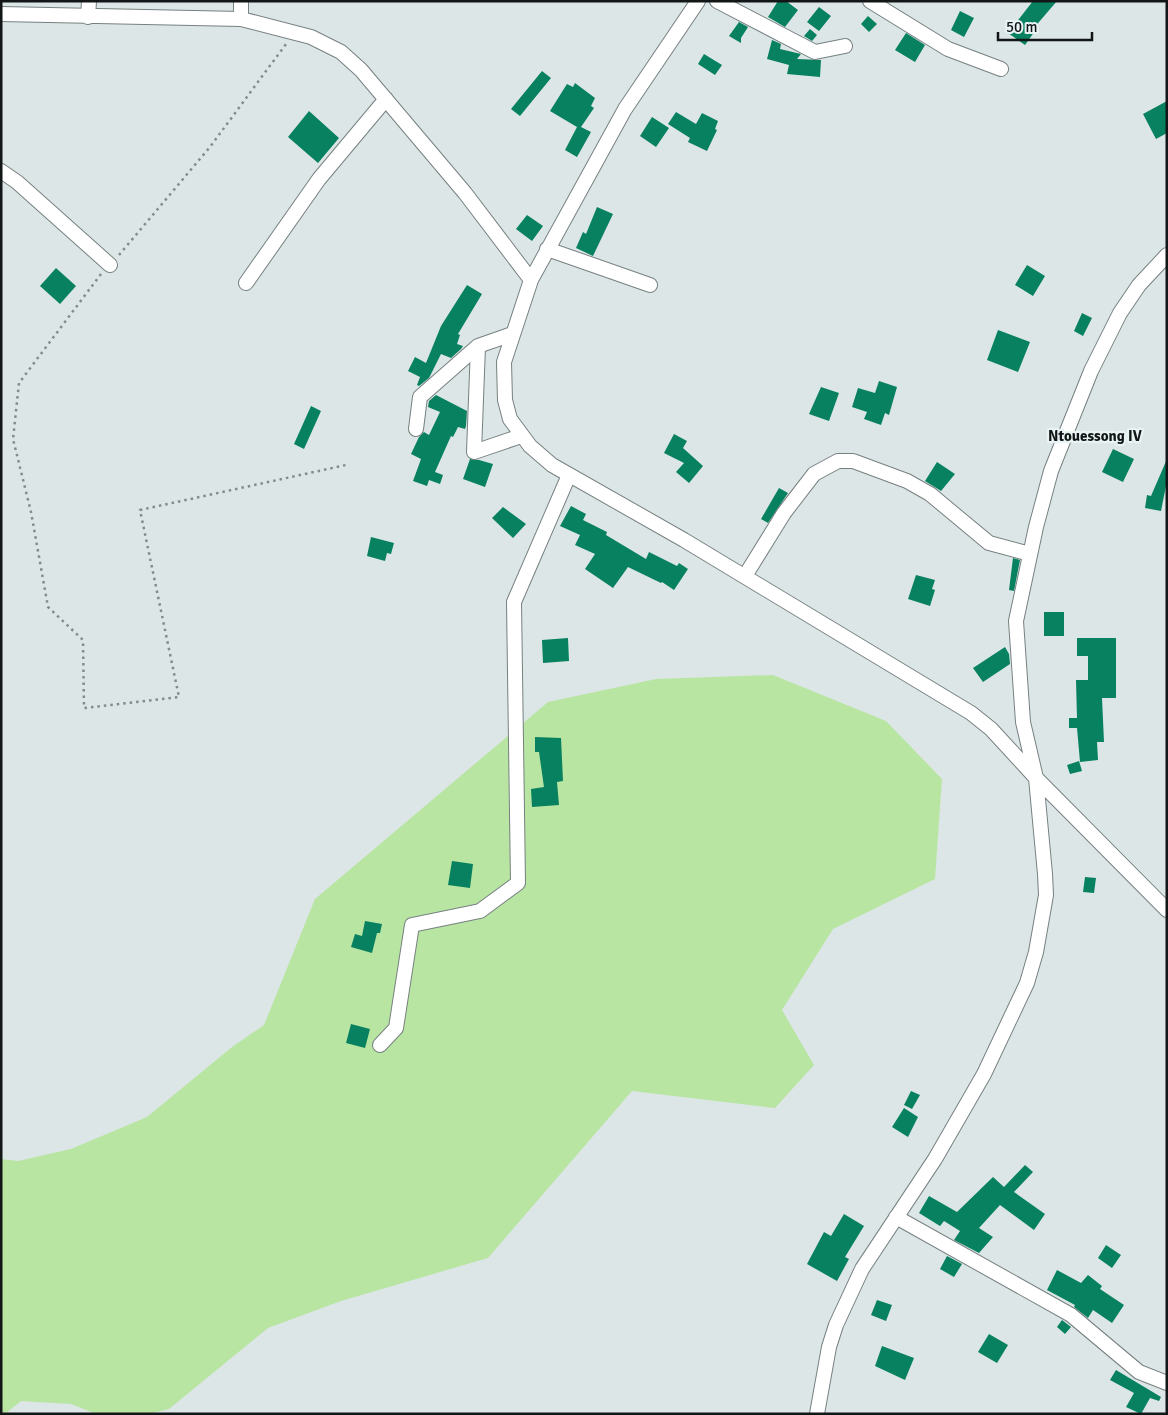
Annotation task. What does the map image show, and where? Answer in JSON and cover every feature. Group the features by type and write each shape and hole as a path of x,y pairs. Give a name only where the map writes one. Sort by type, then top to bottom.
{"street":[{"path":"88,1 88,17"},
{"path":"241,1 241,19"},
{"path":"698,1 625,109 531,280 504,362 503,377 510,419 521,436 552,465 744,576 971,713 991,729 1036,778 1167,910"},
{"path":"717,1 814,52 845,46"},
{"path":"872,2 948,49 1001,69"},
{"path":"1,14 241,19 311,37 341,52 361,70 465,192 531,280"},
{"path":"246,283 319,179 386,99"},
{"path":"1,170 110,265"},
{"path":"547,250 650,285"},
{"path":"817,1414 829,1347 836,1325 862,1269 935,1159 984,1074 1029,975 1036,952 1046,895 1036,778 1023,722 1016,621 1030,554 1051,471 1091,371 1120,313 1138,285 1167,255"},
{"path":"416,429 420,397 478,346 512,334"},
{"path":"478,346 474,452 521,436"},
{"path":"744,576 784,513 814,474 838,462 854,461 907,481 930,494 989,543 1030,554"},
{"path":"380,1045 396,1028 412,925 480,911 518,883 514,602 569,475"},
{"path":"896,1218 1070,1315 1139,1372 1167,1383"}],"path":[{"path":"294,32 210,147 96,279 19,383 13,439 31,512 48,607 83,640 84,708 179,697 140,510 346,465"}],"green space":[{"path":"773,675 886,721 942,779 935,879 833,929 782,1010 814,1065 775,1108 632,1091 488,1258 341,1301 268,1328 169,1409 149,1414 96,1414 71,1404 21,1401 5,1414 1,1414 1,1159 18,1161 71,1149 147,1117 232,1047 264,1025 315,899 548,702 656,679"}],"building":[{"path":"778,1 786,1 798,10 785,27 768,17"},
{"path":"1033,1 1057,1 1033,29 1035,31 1025,45 1008,33"},
{"path":"819,7 831,16 819,31 807,22"},
{"path":"960,11 974,18 964,37 951,30"},
{"path":"868,16 877,24 869,32 861,24"},
{"path":"739,22 748,27 741,38 741,43 729,36"},
{"path":"810,29 817,35 812,41 804,36"},
{"path":"906,33 925,45 915,62 895,50"},
{"path":"772,40 781,44 780,49 801,54 797,59 821,60 820,77 787,74 789,65 767,59"},
{"path":"704,54 722,65 715,75 698,64"},
{"path":"542,71 551,78 520,116 511,109"},
{"path":"575,83 595,98 591,106 594,108 581,127 591,132 577,157 565,150 577,127 550,111 567,84 573,87"},
{"path":"1167,101 1167,133 1156,139 1143,114"},
{"path":"309,111 339,138 318,163 288,137"},
{"path":"676,112 696,124 702,113 718,121 715,129 717,130 707,151 688,142 690,138 668,124"},
{"path":"652,117 669,128 656,147 640,136"},
{"path":"597,207 613,214 593,256 576,248 583,232 586,234"},
{"path":"527,215 543,226 532,241 516,229"},
{"path":"1027,265 1045,276 1033,296 1015,285"},
{"path":"56,268 76,286 60,304 40,286"},
{"path":"467,285 482,294 458,334 460,335 457,344 463,346 451,358 441,354 429,378 419,386 417,385 420,377 408,371 415,357 426,363 441,326"},
{"path":"1082,313 1092,318 1083,336 1074,331"},
{"path":"998,330 1030,342 1018,372 987,360"},
{"path":"879,381 897,387 889,415 885,413 881,425 864,419 867,412 852,407 858,388 875,393"},
{"path":"821,387 839,393 829,421 809,414"},
{"path":"436,395 467,411 466,426 465,429 458,427 453,437 451,436 435,472 443,475 440,484 429,480 427,486 413,481 421,459 411,454 419,437 424,432 429,435 440,412 428,407 429,401"},
{"path":"311,406 321,411 304,449 294,444"},
{"path":"674,434 687,441 683,448 703,466 689,483 676,472 684,463 664,453"},
{"path":"1113,449 1134,459 1123,482 1102,472"},
{"path":"470,459 493,464 485,487 463,479"},
{"path":"1167,459 1167,481 1161,511 1145,508 1147,495 1151,496"},
{"path":"937,462 955,474 941,491 925,481"},
{"path":"779,488 788,493 768,523 761,519"},
{"path":"571,506 586,514 583,520 607,532 606,535 646,559 649,552 677,566 679,563 688,569 674,590 662,582 628,567 613,588 585,569 595,554 575,545 580,535 560,526"},
{"path":"503,507 526,524 513,538 492,518"},
{"path":"371,537 394,543 391,554 387,553 385,561 367,556"},
{"path":"1013,558 1020,560 1014,591 1009,590"},
{"path":"916,575 935,580 932,589 935,590 930,606 908,599"},
{"path":"1044,612 1064,612 1064,636 1044,636"},
{"path":"568,638 569,661 543,663 542,640"},
{"path":"1077,638 1116,638 1116,698 1102,698 1104,742 1097,742 1098,760 1080,762 1077,728 1069,728 1069,718 1077,718 1076,680 1088,680 1088,656 1077,656"},
{"path":"1005,647 1009,654 1010,664 983,682 973,668"},
{"path":"535,737 561,738 563,781 557,782 559,805 532,807 531,789 544,787 539,752 535,752"},
{"path":"1079,761 1082,771 1070,774 1067,765"},
{"path":"452,861 473,864 470,888 448,885"},
{"path":"1085,877 1096,878 1094,893 1083,892"},
{"path":"365,921 382,924 380,933 377,933 372,953 351,947 355,934 362,936"},
{"path":"351,1024 370,1029 365,1048 346,1043"},
{"path":"911,1091 920,1095 912,1109 904,1105"},
{"path":"904,1108 918,1117 908,1137 892,1127"},
{"path":"1025,1165 1033,1172 1014,1192 1045,1214 1034,1230 1000,1205 979,1228 993,1237 979,1253 954,1240 960,1231 944,1221 940,1226 919,1213 929,1196 957,1212 993,1177 1004,1187"},
{"path":"844,1214 864,1226 845,1257 849,1259 837,1281 807,1264 824,1232 831,1236"},
{"path":"1106,1245 1121,1255 1112,1268 1098,1258"},
{"path":"947,1256 962,1264 954,1277 940,1269"},
{"path":"1057,1270 1081,1283 1088,1275 1102,1286 1100,1289 1124,1305 1112,1323 1093,1310 1088,1318 1074,1307 1075,1305 1047,1290"},
{"path":"877,1300 892,1305 886,1321 871,1315"},
{"path":"1062,1320 1071,1327 1065,1334 1057,1327"},
{"path":"989,1334 1008,1345 997,1363 978,1352"},
{"path":"882,1346 914,1358 905,1380 875,1366"},
{"path":"1116,1370 1161,1397 1159,1401 1150,1398 1141,1414 1126,1407 1134,1393 1110,1380"}],"district":[{"name":"Ntouessong IV","path":"1095,436"}]}
